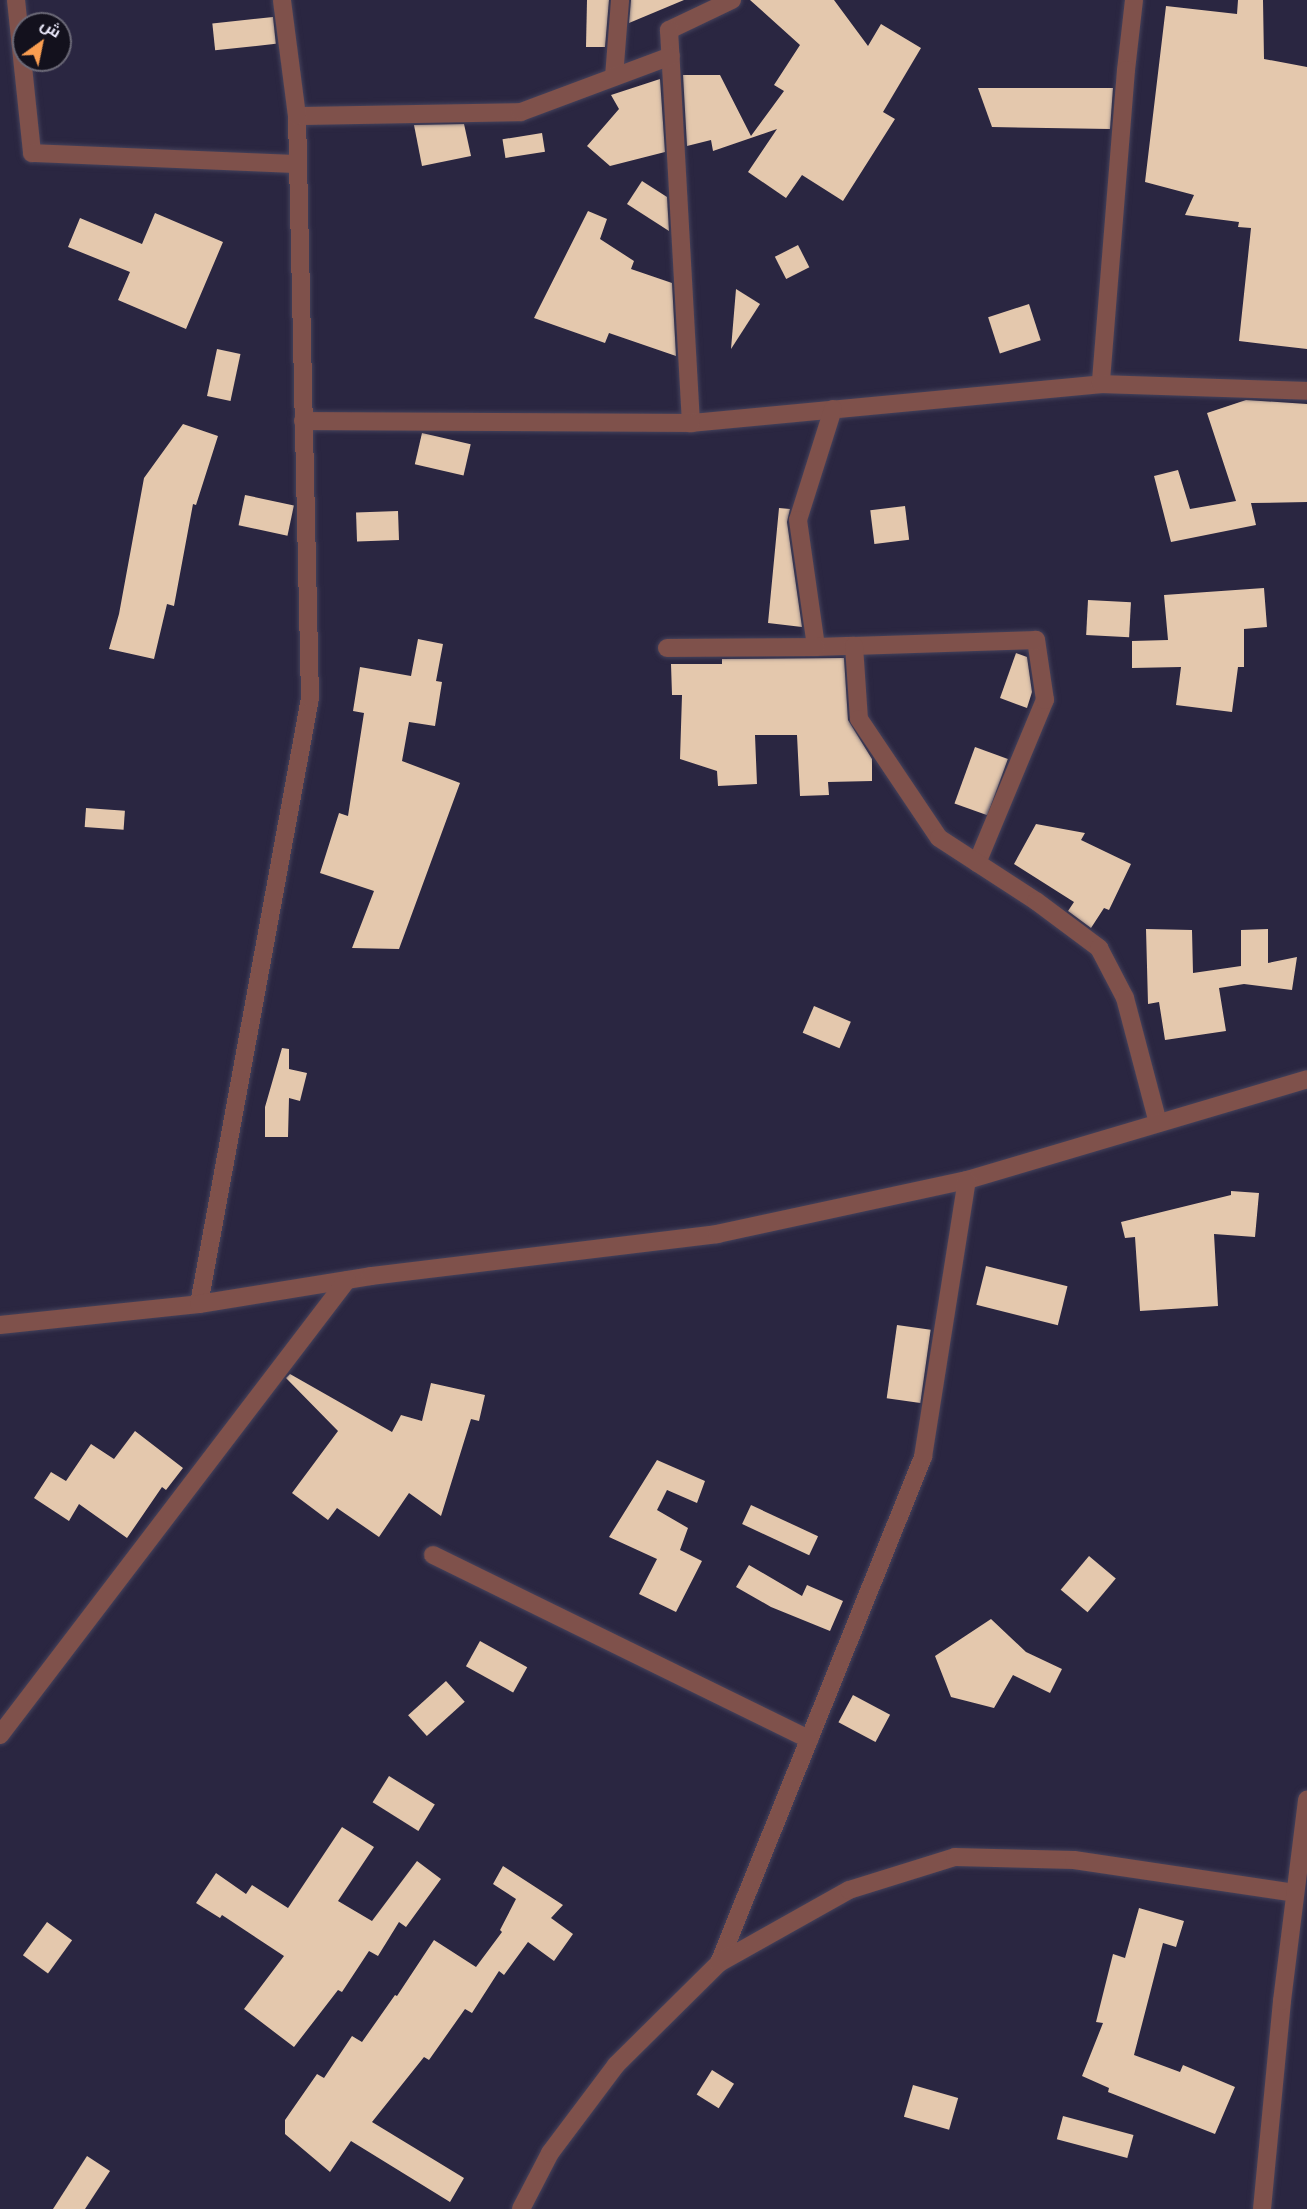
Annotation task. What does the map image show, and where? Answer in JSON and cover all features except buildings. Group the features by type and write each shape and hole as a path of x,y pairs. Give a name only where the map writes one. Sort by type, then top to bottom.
{"street":[{"path":"16,0 32,153 298,164"},
{"path":"199,1304 310,698 297,116 282,0"},
{"path":"614,77 620,0"},
{"path":"691,423 669,30 732,0"},
{"path":"1101,384 1126,70 1134,0"},
{"path":"297,116 521,112 671,56"},
{"path":"303,421 691,423 1101,384 1307,391"},
{"path":"816,647 798,520 833,409"},
{"path":"667,648 816,647 1036,640 1045,700 977,863"},
{"path":"854,646 859,719 939,838 1036,901 1099,948 1125,998 1158,1123"},
{"path":"0,1325 199,1304 347,1280 717,1234 967,1180 1307,1079"},
{"path":"719,1963 923,1457 967,1180"},
{"path":"0,1735 347,1280"},
{"path":"433,1555 809,1739"},
{"path":"1262,2209 1307,1800"},
{"path":"521,2209 550,2153 616,2065 719,1963 849,1890 955,1857 1074,1860 1295,1893"}]}
